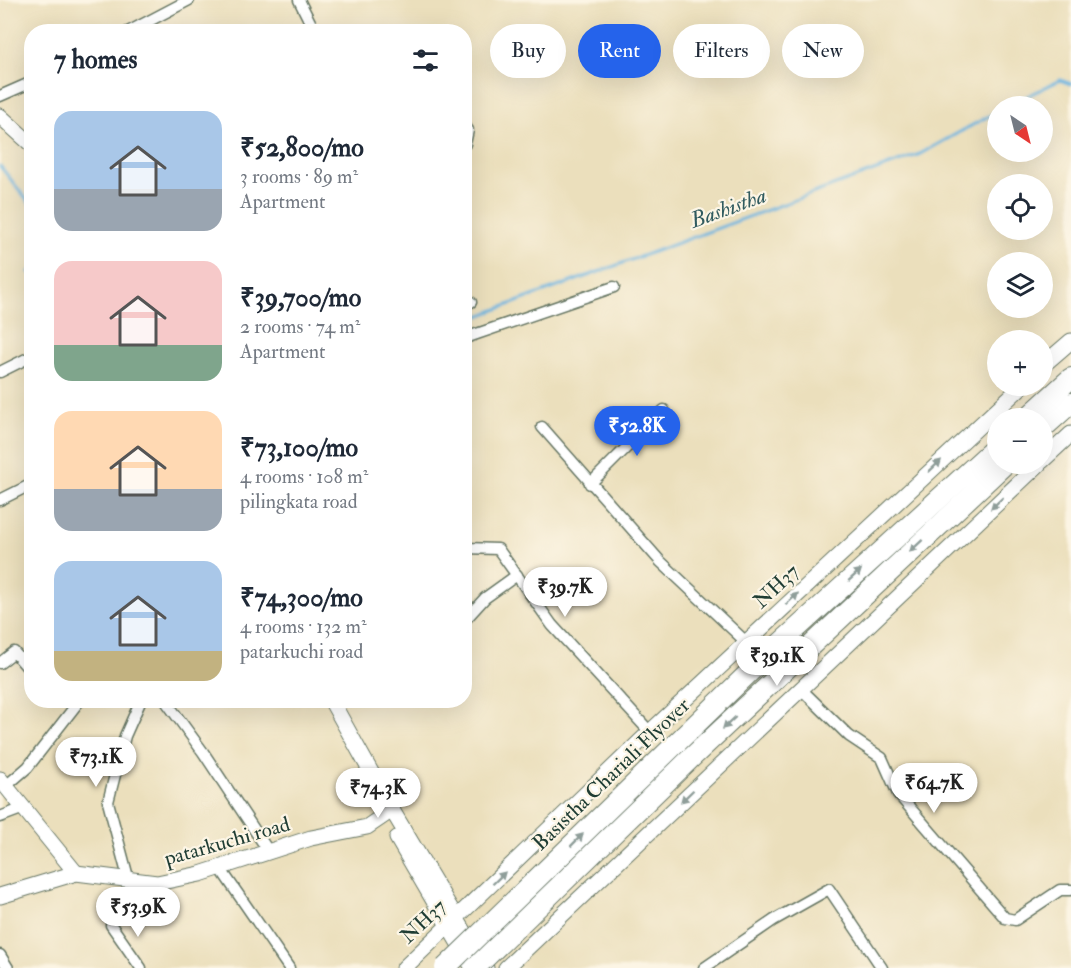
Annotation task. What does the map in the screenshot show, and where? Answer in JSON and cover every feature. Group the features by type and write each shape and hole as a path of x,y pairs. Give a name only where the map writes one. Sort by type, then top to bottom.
{"highway":[{"path":"1038,408 1071,378"},
{"path":"1053,419 1071,403"},
{"name":"Basistha Chariali Flyover","path":"445,968 762,660 987,455"},
{"path":"474,968 690,759 994,474"}],"street":[{"path":"144,24 189,0"},
{"path":"299,0 311,24"},
{"path":"0,96 24,86"},
{"path":"0,116 24,138"},
{"path":"472,336 614,286"},
{"path":"1064,353 1071,341"},
{"path":"0,372 24,360"},
{"name":"NH37","path":"404,968 650,732 1011,396"},
{"path":"590,484 664,411"},
{"path":"542,427 660,561 746,642"},
{"path":"1053,451 1071,434"},
{"path":"506,968 1028,474"},
{"path":"0,500 24,488"},
{"path":"472,548 498,549 552,625 650,732"},
{"path":"472,613 485,598 517,575"},
{"path":"0,663 15,651 24,663"},
{"path":"800,688 849,736 882,758 898,794 1005,918 1015,920 1060,890 1071,890"},
{"path":"74,708 28,767 3,782 76,873"},
{"path":"129,881 108,802 125,736 137,708"},
{"path":"171,708 269,852"},
{"path":"334,708 388,812 452,923 474,968"},
{"path":"0,817 24,808"},
{"name":"patarkuchi road","path":"0,896 76,873 157,883 220,868 311,838 367,827 388,812"},
{"path":"220,868 289,968"},
{"path":"704,968 774,920 829,890 882,968"},
{"path":"452,923 486,968"},
{"path":"111,925 141,968"},
{"path":"0,955 8,968"}],"waterway":[{"name":"Bashistha","path":"1027,96 1060,80 1071,84"},
{"name":"Bashistha","path":"472,318 920,154 987,117"},
{"name":"Bashistha","path":"0,166 24,196"}]}
